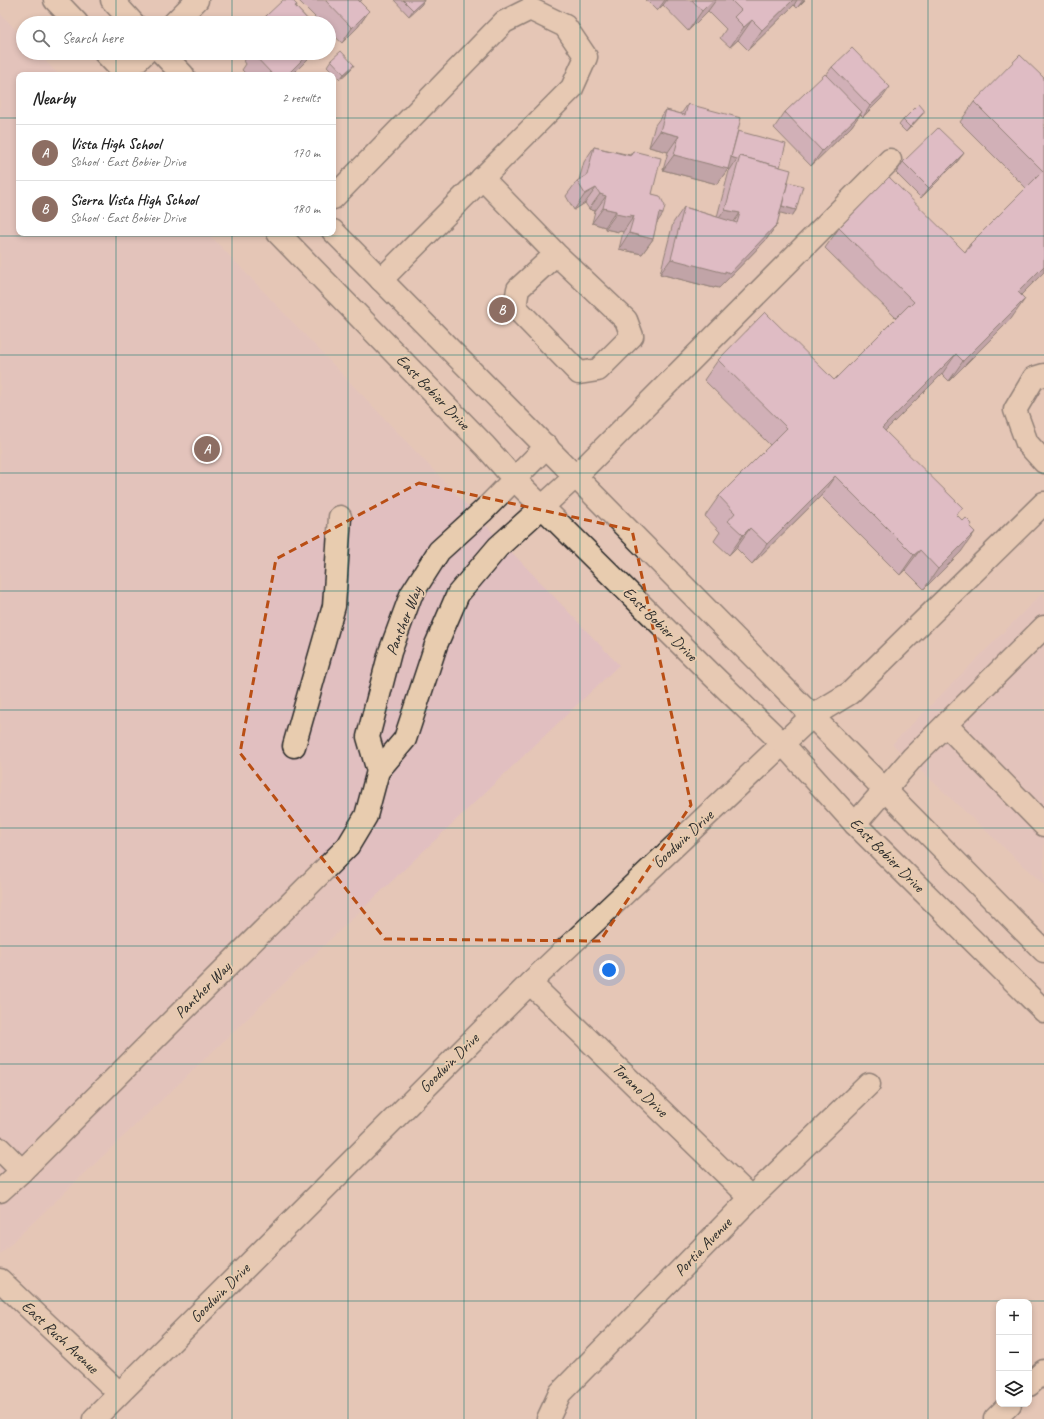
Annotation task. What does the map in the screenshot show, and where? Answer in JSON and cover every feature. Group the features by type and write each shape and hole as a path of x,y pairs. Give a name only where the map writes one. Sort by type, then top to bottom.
{"main road":[{"path":"55,0 70,16"},
{"path":"112,0 127,16"},
{"path":"181,16 197,0"},
{"path":"336,195 504,22 530,9 565,26 586,57 572,88 381,280"},
{"path":"112,60 123,72"},
{"path":"127,72 138,60"},
{"path":"169,60 180,72"},
{"name":"Panther Way","path":"0,1191 22,1171 348,846 366,816 378,771 405,740 436,645 458,594 498,547 575,477 890,160"},
{"path":"482,178 556,254 626,320 632,336 598,370 579,373 516,306 518,289 556,254"},
{"path":"336,234 547,446 575,477 1044,951"},
{"name":"East Bobier Drive","path":"281,236 485,446 514,480 783,744 855,824 1044,1012"},
{"path":"1044,375 1034,378 1015,410 1027,443 1044,462"},
{"name":"Panther Way","path":"378,771 368,737 390,652 411,596 439,552 484,511 547,446"},
{"name":"Goodwin Drive","path":"94,1419 530,983 812,716 850,693 1044,503"},
{"path":"294,746 334,606 340,517"},
{"path":"855,824 913,757 1044,627"},
{"path":"946,725 1044,825"},
{"name":"Torano Drive","path":"530,983 750,1198"},
{"name":"Portia Avenue","path":"548,1419 560,1393 750,1198 869,1084"},
{"path":"0,1149 22,1171"},
{"name":"East Rush Avenue","path":"0,1280 120,1393"},
{"path":"1032,1383 1044,1371"},
{"path":"995,1419 1007,1407"}],"highlighted area":[{"path":"419,483 632,530 691,805 600,941 385,939 240,753 276,559"}],"shaded area":[{"path":"0,13 16,30 16,60 45,60 56,72 16,72 16,236 211,236 619,665 0,1254"},
{"path":"1044,591 1044,885 892,744"}],"building":[{"path":"283,0 292,0 297,5 295,6 304,16 266,16"},
{"path":"325,0 358,0 369,11 352,28"},
{"path":"403,0 424,0 413,10"},
{"path":"692,0 713,0 702,11"},
{"path":"731,0 793,0 762,30 752,20 744,27 734,17 741,10"},
{"path":"852,48 890,87 870,106 832,67"},
{"path":"341,51 354,65 344,74 331,60 336,60 336,56"},
{"path":"1020,55 1044,78 1044,266 1018,292 1025,299 963,361 956,354 882,428 963,508 956,514 963,521 966,518 972,524 970,527 975,532 938,569 920,550 914,555 835,476 767,544 750,528 743,535 728,521 735,513 719,496 787,428 718,360 765,312 834,380 909,305 910,306 914,302 839,228 889,177 965,252 971,245 970,244 1043,171 974,102"},
{"path":"259,60 302,60 290,72 270,72"},
{"path":"825,74 862,112 822,151 785,112"},
{"path":"688,104 741,118 728,169 674,155 679,136 660,131 666,110 685,115"},
{"path":"919,104 924,112 910,127 903,120"},
{"path":"938,128 964,153 929,188 903,162"},
{"path":"738,131 786,144 780,167 740,156 737,159 731,157"},
{"path":"594,147 631,156 633,151 661,158 652,194 660,196 665,206 663,214 659,213 653,239 629,233 634,216 630,215 630,217 616,214 616,211 603,208 606,196 600,194 596,188 585,194 577,181 587,175"},
{"path":"740,156 791,170 777,224 730,273 671,259 684,207 737,223 740,213 725,210"},
{"path":"788,182 803,186 796,210 782,206"}],"place":[{"name":"Sierra Vista High School","path":"502,310"},
{"name":"Vista High School","path":"207,449"}]}
